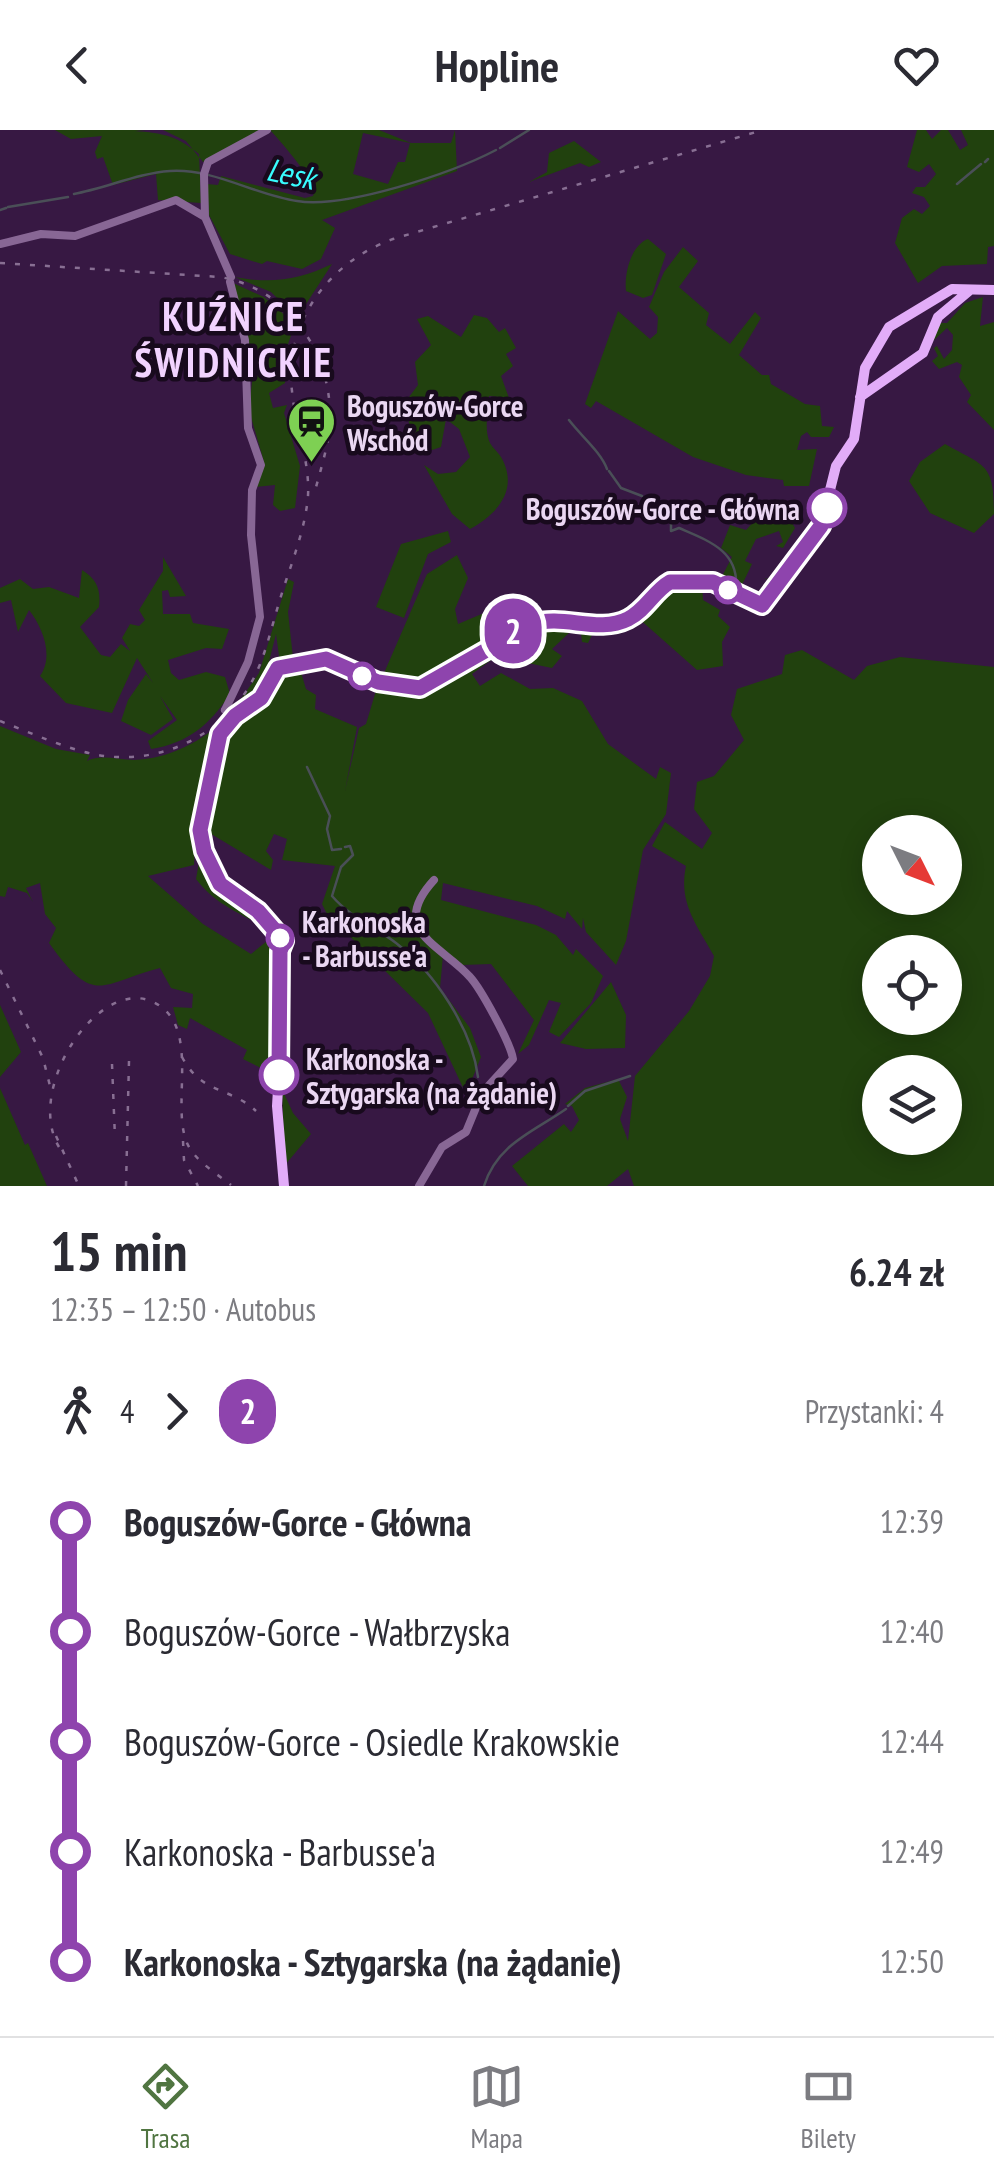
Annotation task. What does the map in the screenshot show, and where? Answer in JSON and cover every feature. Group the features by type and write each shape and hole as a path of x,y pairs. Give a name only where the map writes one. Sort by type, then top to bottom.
{"main road":[{"path":"861,395 922,353 934,323 955,299 975,289"},
{"path":"284,1186 277,1106 283,1006 280,951 266,918 216,878 200,837 215,747 230,716 261,698 280,667 326,659 367,678 416,688 457,670 510,633 543,620 599,625 625,620 665,584 676,580 713,582 751,603 766,604 784,570 824,518 836,466 854,439 865,368 891,324 952,290 994,290"}],"street":[{"path":"230,716 260,617 251,535 252,490 261,465 248,428 245,340 227,258 206,216 204,175 212,158 267,130"},
{"path":"0,244 41,234 75,236 176,200 206,216"},
{"path":"193,206 205,203"},
{"path":"419,1186 442,1147 466,1132 482,1093 509,1068 512,1055 474,982 422,936 418,914 425,891 434,880"}],"green space":[{"path":"55,130 146,130 135,131 162,134 184,143 199,154 201,203 158,200 156,174 113,185 103,157 97,159 95,152 102,136 71,139"},
{"path":"163,130 263,130 203,162 186,141"},
{"path":"270,130 379,130 411,143 451,143 455,130 457,171 322,220 335,228 321,259 302,269 267,261 262,264 230,254 209,215 207,184 218,185 221,176 305,198 313,196 315,188 310,180","holes":["363,133 410,143 405,162 398,162 388,184 353,174"]},
{"path":"917,130 926,130 932,139 941,130 948,130 960,150 968,145 961,130 994,130 994,246 988,247 987,264 942,266 918,283 895,243 902,218 914,209 922,214 930,206 924,197 912,193 916,187 925,187 936,174 929,164 919,172 907,167"},
{"path":"574,141 601,162 589,167 580,163 529,182 547,172 549,153"},
{"path":"648,239 666,254 652,295 643,298 626,291 626,277 637,247"},
{"path":"683,247 698,261 679,287 709,313 706,325 730,344 755,312 761,318 739,355 762,375 769,375 771,384 805,404 820,406 822,426 834,427 829,437 811,437 807,432 801,436 797,450 817,449 809,486 784,486 783,480 746,475 693,457 596,401 591,408 585,404 618,311 650,339 657,333 658,317 649,307 664,272"},
{"path":"332,264 297,318 271,292 235,277 285,279"},
{"path":"233,283 264,297 295,324 287,347 285,383 269,393 273,408 287,405 284,413 300,466 295,508 280,511 273,505 275,485 255,487 264,462 249,410 253,373"},
{"path":"983,297 980,326 994,322 994,430 967,402 971,395 959,377 962,365 957,362 939,369 932,361 938,356 934,348 937,346 944,359 952,350 953,335 947,328 933,341 937,323 947,323 965,303"},
{"path":"474,315 487,318 499,332 505,328 516,348 506,354 513,366 501,376 509,398 489,396 487,416 489,440 506,469 506,491 496,509 470,529 452,514 424,465 438,474 456,472 470,457 459,429 446,419 441,447 423,453 410,431 406,401 418,385 415,362 431,345 417,319 428,316 461,337"},
{"path":"945,444 985,468 992,485 994,514 974,533 930,513 909,481 920,462"},
{"path":"767,507 786,512 795,528 783,548 776,546 783,542 779,531 756,539 745,561 752,564 740,589 757,596 770,581 764,578 773,580 761,604 719,582 732,557 721,548 730,525 746,530"},
{"path":"448,531 451,542 428,554 404,618 376,607 401,544"},
{"path":"457,555 468,578 455,609 458,624 484,613 493,640 424,685 381,680 427,574"},
{"path":"163,557 186,596 170,597 168,590 162,591 163,614 190,614 193,623 229,629 222,649 206,648 168,660 171,673 179,680 206,672 225,677 230,694 215,714 187,737 151,749 148,741 177,720 160,696 173,719 151,735 121,721 128,700 146,674 153,683 137,658 112,713 66,703 40,676 46,651 34,617 29,610 18,632 11,600 0,603 0,588 20,579 33,589 49,587 79,598 82,570 87,573 98,590 99,607 80,627 101,655 110,657 121,644 130,651 122,638 130,624 139,626 145,620 139,610 163,571"},
{"path":"288,579 294,582 288,612 294,667 299,666 306,689 316,695 315,709 357,727 345,791 359,728 366,724 378,684 425,688 465,669 513,635 545,622 596,627 588,643 582,642 581,633 569,633 552,649 562,656 552,668 513,660 505,650 472,674 480,686 501,673 530,689 553,688 582,701 608,744 656,779 660,767 671,773 666,814 643,850 626,941 616,965 586,932 583,918 582,929 567,911 565,919 537,906 443,883 441,900 536,925 556,935 573,955 576,949 603,976 591,1003 559,1037 549,1032 561,1003 549,1000 529,1045 518,1054 534,1020 491,964 462,965 443,955 440,988 470,1028 481,1057 466,1094 428,1013 327,914 322,904 335,866 282,860 287,839 274,834 266,851 273,860 271,870 203,829 222,735 238,715 261,701 281,670 276,634 261,693 232,712 259,673"},
{"path":"702,583 703,600 720,610 718,616 730,627 722,642 723,666 697,670 637,617 667,585"},
{"path":"802,650 854,680 867,666 900,657 994,667 994,1186 634,1186 628,1169 607,1186 528,1186 512,1166 564,1124 571,1132 579,1120 572,1106 565,1104 585,1088 618,1079 627,1097 620,1119 628,1141 635,1076 689,1011 710,976 714,956 687,903 686,866 652,846 665,822 702,849 712,833 694,809 697,782 714,776 744,740 731,715 737,689 782,674 785,655"},
{"path":"228,716 196,827 194,865 148,876 203,924 251,954 272,937 280,969 277,1076 243,1059 247,1050 190,1018 187,1029 178,1025 173,1007 192,1008 193,994 171,988 160,968 99,986 77,976 49,943 56,928 45,914 40,883 26,888 33,902 27,893 8,887 5,897 0,896 0,726 56,749 90,755 87,761 134,760 185,747"},
{"path":"201,851 221,889 260,916 251,920 221,903 202,886 196,879"},
{"path":"611,982 626,1015 625,1048 586,1049 560,1043"},
{"path":"0,1005 21,1052 0,1077"},
{"path":"0,1088 25,1145 28,1143 47,1186 0,1186"},
{"path":"282,1089 293,1113 311,1134 285,1165"}],"waterway":[{"name":"Lesk","path":"500,148 529,130"},
{"name":"Lesk","path":"74,194 146,175 186,171 297,201 342,200 426,178 496,150"},
{"path":"985,162 988,159"},
{"path":"957,184 981,164"},
{"name":"Lesk","path":"8,207 68,197"},
{"name":"Lesk","path":"0,210 6,208"},
{"path":"569,420 607,469"},
{"path":"609,471 621,488 642,496"},
{"path":"645,498 656,512 671,518 671,531 679,528 720,549 733,565 736,588 745,594"},
{"path":"307,767 330,816 327,829 332,850 341,849"},
{"path":"345,847 350,846 353,855 341,867 332,896 396,943 438,986 460,1021 478,1077"},
{"path":"568,1106 585,1091 630,1076"},
{"path":"484,1186 507,1149 566,1109"}],"railway":[{"path":"0,721 81,751 139,756 183,745 203,734 237,704 263,657 306,510 307,469 292,391 295,341 316,298 349,263 393,239 763,130"},
{"path":"0,263 220,277 267,295 302,328 314,349 329,396 330,421 315,491"},
{"path":"0,970 43,1058 50,1086"},
{"path":"59,1147 51,1123 51,1097 72,1044 89,1022 109,1007 130,999 151,1001 167,1012 181,1045 187,1143 200,1161 231,1185"},
{"path":"182,1057 198,1078 256,1111"},
{"path":"126,1186 129,1061"},
{"path":"112,1064 115,1138"},
{"path":"56,1136 79,1186"},
{"path":"183,1141 184,1160 198,1186"}],"bus line":[{"name":"2","path":"279,1075 283,1006 280,951 284,941 272,931 266,918 220,884 204,851 200,830 220,734 235,716 261,698 274,672 280,667 326,659 378,682 420,688 458,670 510,633 543,620 599,625 625,620 660,588 676,580 713,582 762,605 768,602 784,570 821,526 827,508"}],"place":[{"name":"Boguszów-Gorce Wschód","path":"312,464"},
{"name":"Boguszów-Gorce - Główna","path":"827,508"},
{"name":"Karkonoska - Barbusse'a","path":"280,938"},
{"name":"Karkonoska - Sztygarska (na żądanie)","path":"279,1075"}],"district":[{"name":"KUŹNICE ŚWIDNICKIE","path":"234,339"}]}
